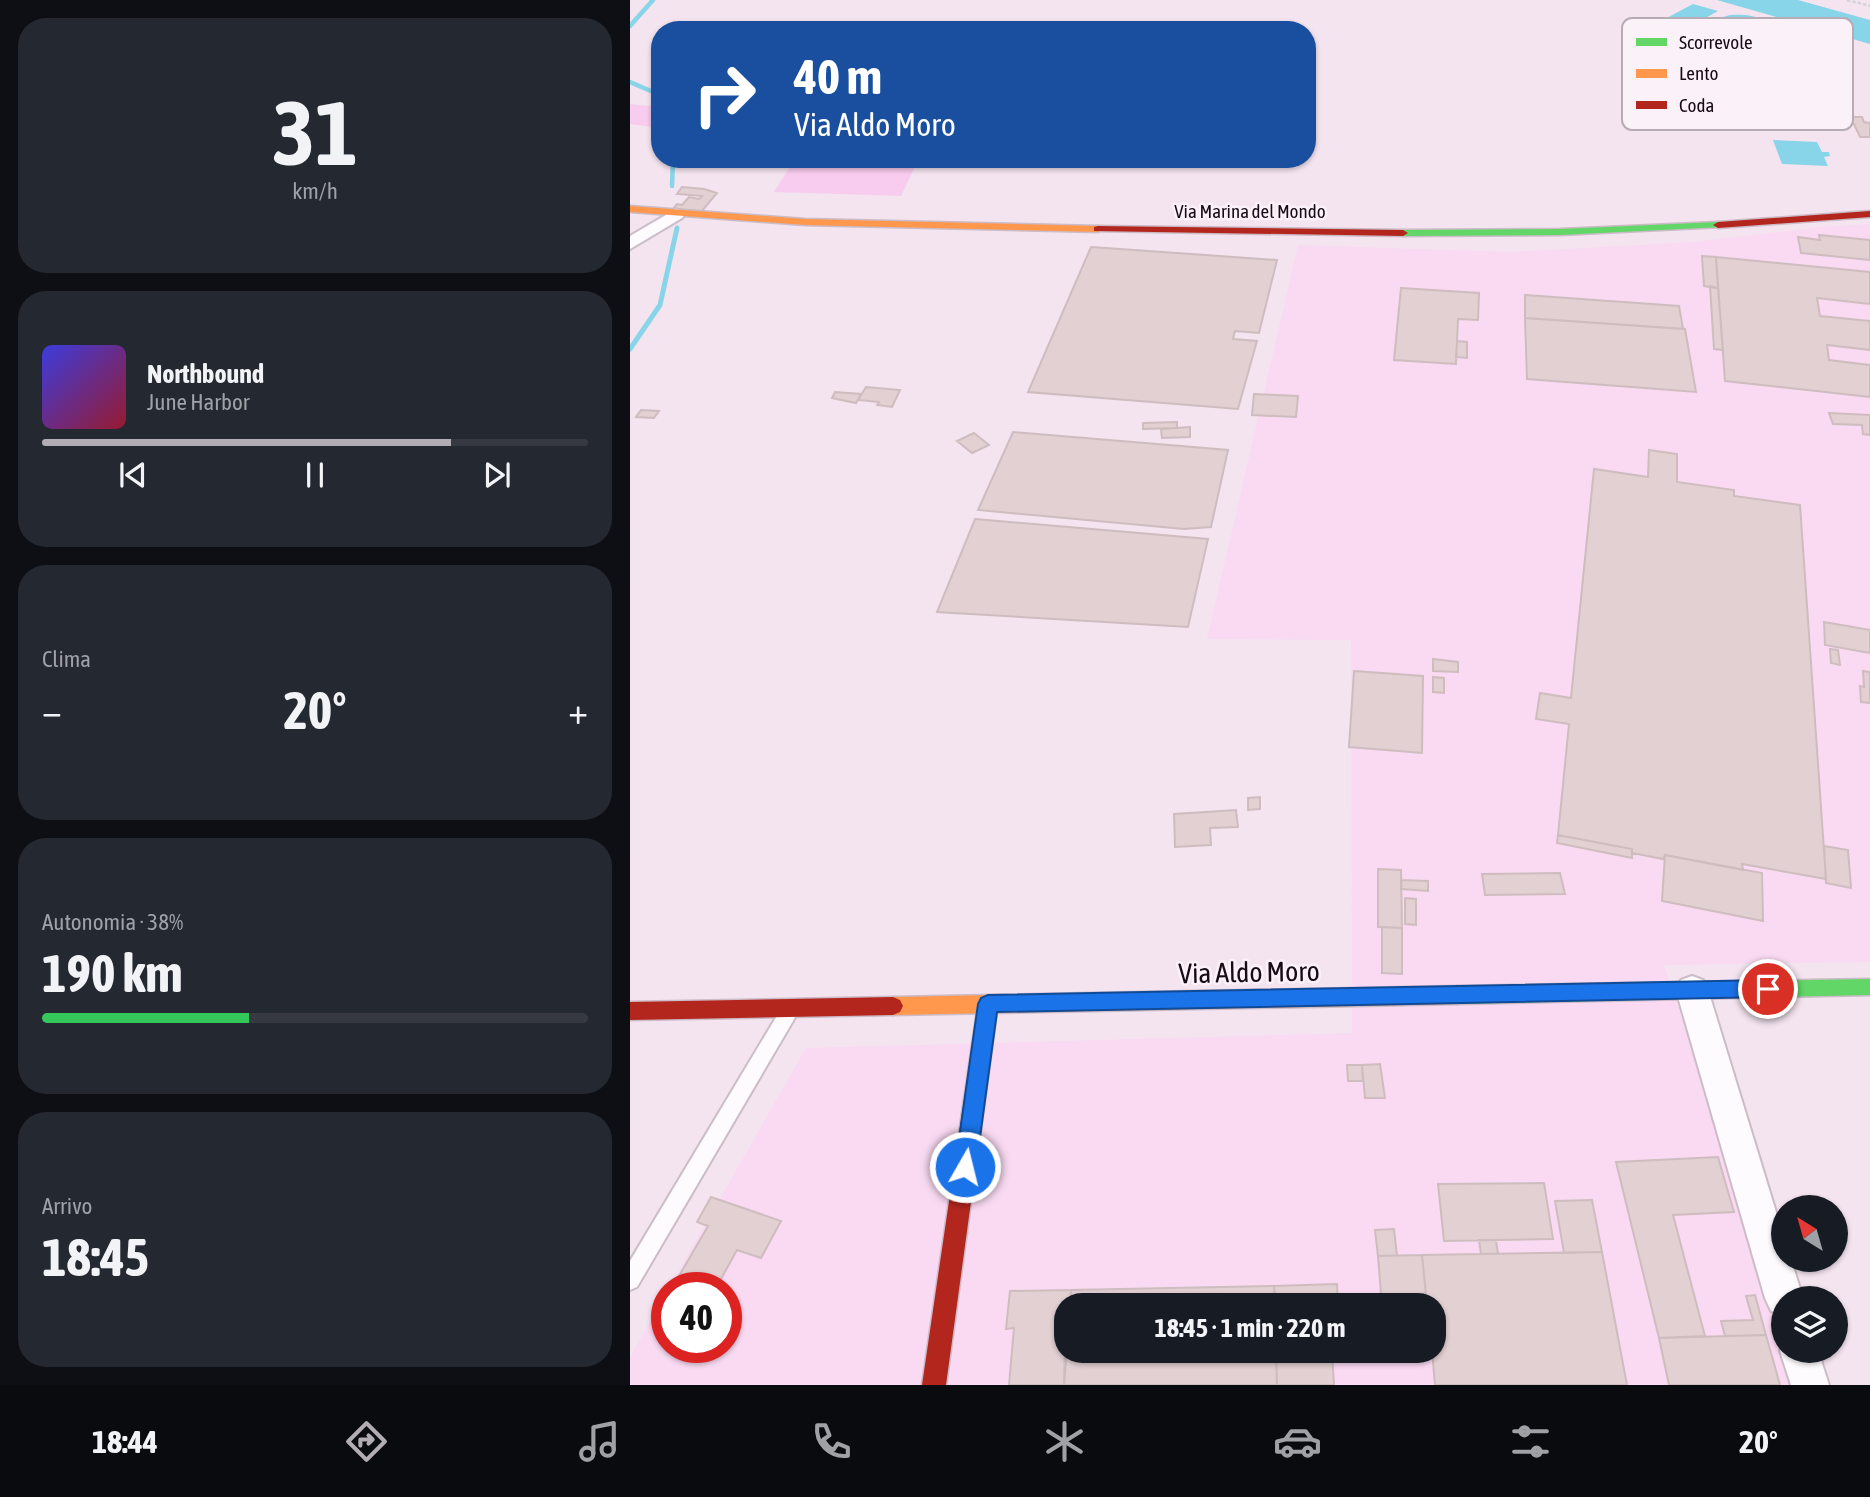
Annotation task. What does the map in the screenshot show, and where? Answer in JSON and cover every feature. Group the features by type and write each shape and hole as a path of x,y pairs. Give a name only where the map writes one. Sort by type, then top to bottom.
{"street":[{"name":"Via Marina del Mondo","path":"630,209 676,214 943,227 1499,234 1647,230 1870,214"},
{"path":"630,244 676,214"},
{"name":"Via Aldo Moro","path":"630,1011 1870,987"},
{"path":"1692,990 1780,1286"},
{"path":"934,1385 988,1004"},
{"path":"1803,1363 1810,1385"}],"lane":[{"path":"630,1280 791,1007"}],"path":[{"path":"1847,0 1870,6"}],"shaded area":[{"path":"630,104 651,106 651,127 630,124"},
{"path":"789,168 915,168 901,196 774,192"},
{"path":"1870,224 1870,962 1664,965 1773,1286 1771,1286 1771,1363 1791,1363 1807,1385 630,1385 630,1357 651,1320 651,1363 742,1363 742,1272 678,1272 806,1048 1352,1033 1351,640 1207,639 1298,245 1509,252 1694,242 1819,227"}],"water":[{"path":"1717,0 1798,0 1870,20 1870,44 1853,39 1853,18 1780,18"},
{"path":"1693,4 1718,11 1706,18 1667,18"},
{"path":"1748,15 1759,18 1720,18"},
{"path":"1773,140 1817,142 1822,152 1829,152 1830,156 1824,157 1828,166 1782,164"}],"building":[{"path":"1853,117 1862,117 1864,122 1870,123 1870,137 1860,137"},
{"path":"682,187 717,193 702,211 673,209 677,204 682,205 689,197 699,199 702,196 677,194"},
{"path":"1819,235 1870,240 1870,260 1801,253 1798,237 1820,240"},
{"path":"1091,247 1277,260 1259,333 1235,331 1233,339 1257,341 1238,409 1028,392"},
{"path":"1702,256 1716,257 1718,288 1704,286"},
{"path":"1716,257 1870,272 1870,304 1817,298 1820,316 1870,321 1870,350 1827,345 1829,360 1870,365 1870,397 1725,381"},
{"path":"1710,286 1718,288 1723,350 1714,349"},
{"path":"1401,288 1479,293 1478,320 1458,319 1456,364 1394,360"},
{"path":"1525,295 1679,306 1683,329 1525,318"},
{"path":"1525,318 1685,329 1696,392 1527,379"},
{"path":"1457,341 1467,342 1467,358 1456,357"},
{"path":"866,387 900,390 892,407 877,405 879,402 858,400"},
{"path":"835,392 861,394 856,403 832,398"},
{"path":"1254,394 1298,396 1296,417 1252,415"},
{"path":"641,410 659,411 654,418 636,417"},
{"path":"1829,413 1870,415 1870,435 1863,434 1862,425 1833,424"},
{"path":"1177,422 1177,428 1143,429 1143,423"},
{"path":"1190,427 1190,437 1162,438 1161,429"},
{"path":"1013,432 1228,450 1211,527 1184,529 978,510"},
{"path":"974,433 989,445 972,453 957,441"},
{"path":"1649,450 1677,454 1677,482 1734,490 1734,496 1800,505 1826,879 1742,864 1743,870 1665,855 1663,859 1632,853 1632,849 1558,835 1569,724 1536,719 1540,693 1571,698 1594,469 1648,477"},
{"path":"975,519 1208,539 1188,627 937,612"},
{"path":"1824,622 1870,630 1870,653 1825,645"},
{"path":"1830,649 1838,650 1840,665 1831,663"},
{"path":"1433,659 1458,662 1458,672 1433,671"},
{"path":"1354,671 1423,676 1422,753 1349,747"},
{"path":"1863,671 1870,672 1870,703 1861,702"},
{"path":"1433,677 1444,678 1444,693 1433,692"},
{"path":"1260,797 1260,809 1248,810 1248,798"},
{"path":"1236,810 1238,827 1210,828 1211,845 1175,847 1174,814"},
{"path":"1558,835 1632,849 1632,858 1557,843"},
{"path":"1824,846 1848,850 1851,888 1826,883"},
{"path":"1665,855 1762,873 1763,921 1662,901"},
{"path":"1378,869 1401,870 1402,928 1378,927"},
{"path":"1560,873 1565,894 1485,895 1482,874"},
{"path":"1401,880 1428,881 1428,891 1401,889"},
{"path":"1405,898 1416,899 1416,925 1405,924"},
{"path":"1382,927 1402,928 1402,974 1382,973"},
{"path":"1380,1064 1385,1098 1365,1098 1362,1065"},
{"path":"1347,1065 1362,1065 1363,1081 1348,1081"},
{"path":"1718,1157 1734,1212 1673,1215 1705,1336 1659,1338 1616,1162"},
{"path":"1544,1183 1553,1239 1444,1241 1438,1184"},
{"path":"711,1197 781,1221 761,1258 737,1250 725,1272 681,1272 708,1226 697,1222"},
{"path":"1592,1200 1602,1252 1564,1253 1555,1201"},
{"path":"1394,1229 1397,1256 1378,1256 1375,1230"},
{"path":"1479,1240 1496,1240 1498,1254 1481,1254"},
{"path":"1602,1252 1627,1385 1435,1385 1433,1363 1446,1363 1446,1293 1426,1293 1422,1255"},
{"path":"1422,1255 1426,1293 1381,1293 1378,1256"},
{"path":"1337,1284 1337,1293 1274,1293 1274,1286"},
{"path":"1274,1286 1274,1293 1071,1293 1071,1290"},
{"path":"1071,1290 1071,1293 1054,1293 1054,1363 1065,1363 1064,1385 1009,1385 1014,1328 1006,1329 1010,1291"},
{"path":"1755,1295 1766,1335 1725,1336 1721,1321 1753,1320 1746,1296"},
{"path":"1766,1335 1771,1363 1774,1363 1780,1385 1669,1385 1659,1338"},
{"path":"1066,1363 1276,1363 1277,1385 1064,1385"},
{"path":"1276,1363 1333,1363 1334,1385 1277,1385"}],"waterway":[{"path":"630,26 653,0"},
{"path":"630,82 651,91"},
{"path":"672,186 673,168"},
{"path":"630,349 660,305 677,228"}],"traffic: fast":[{"path":"1403,233 1560,232 1718,225"},
{"path":"1457,995 1870,987"}],"traffic: slow":[{"path":"630,209 805,222 1098,229"},
{"path":"893,1006 1457,995"}],"traffic: jam":[{"path":"1718,225 1870,214"},
{"path":"1098,229 1403,233"},
{"path":"934,1385 988,1004"},
{"path":"630,1011 893,1006"}],"route":[{"path":"965,1167 988,1004 1768,989"}]}
